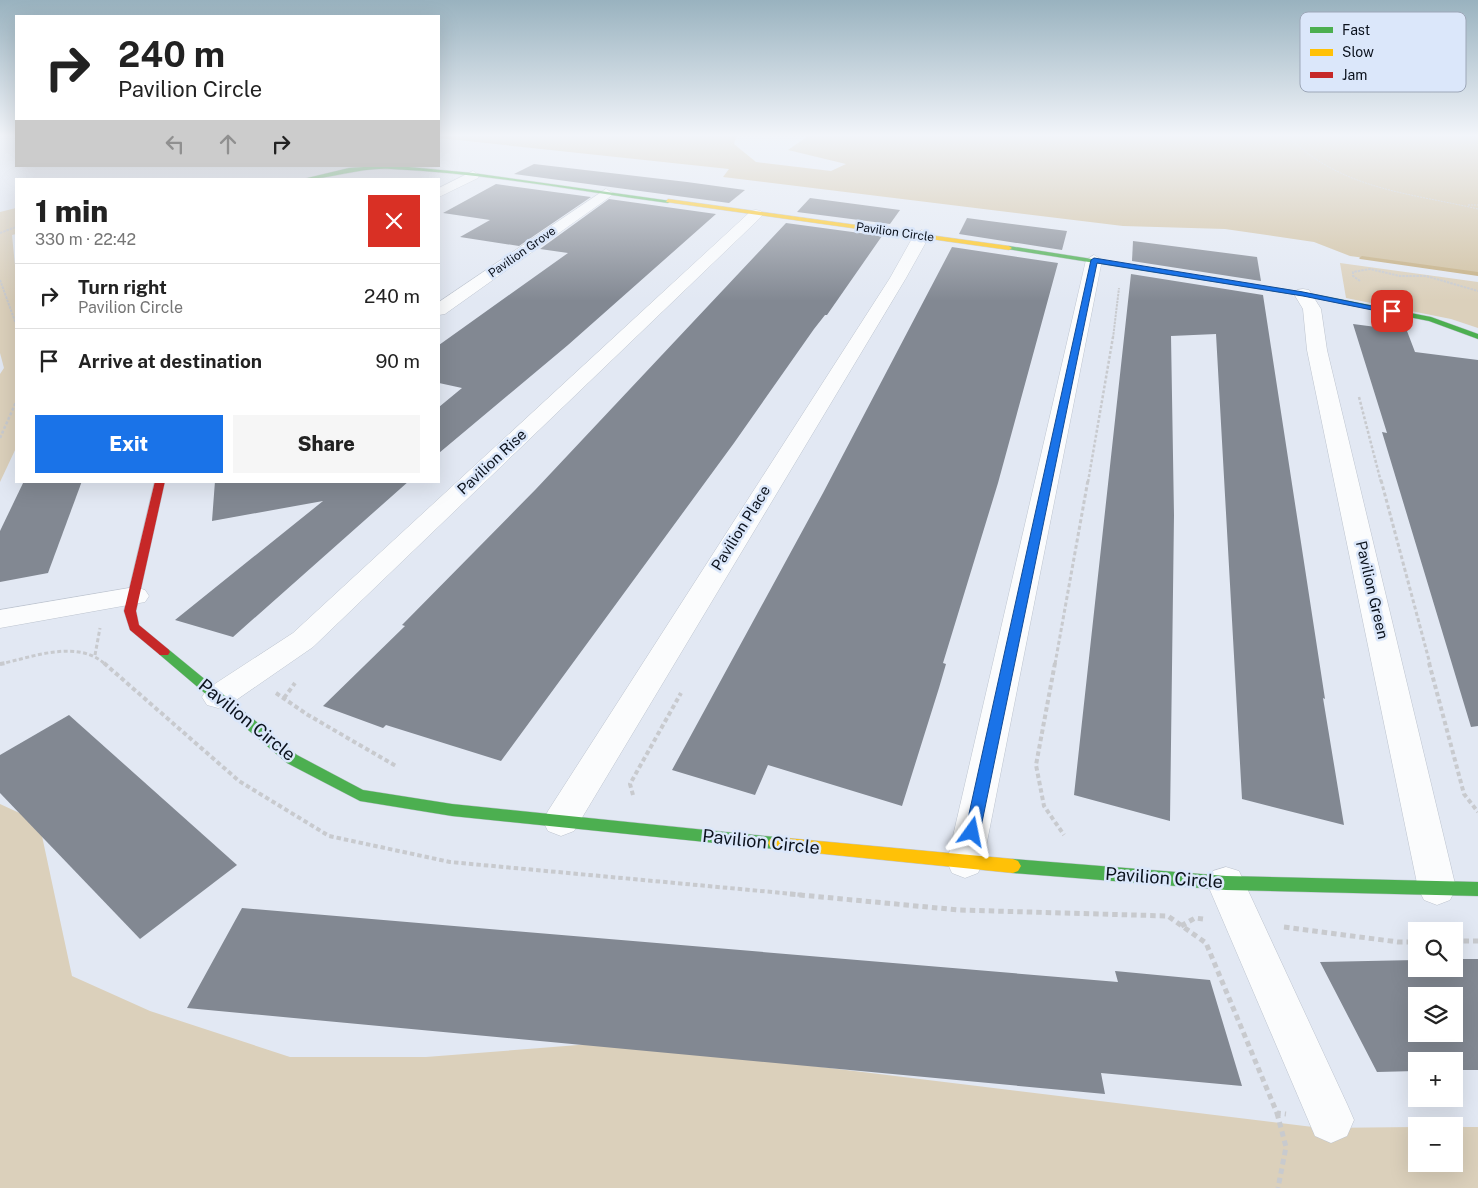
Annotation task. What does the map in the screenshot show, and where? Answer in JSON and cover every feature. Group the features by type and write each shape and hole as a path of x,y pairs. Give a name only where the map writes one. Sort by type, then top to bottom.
{"street":[{"name":"Pavilion Circle","path":"579,189 922,235 1094,260 1303,294 1431,319 1478,336"},
{"name":"Pavilion Grove","path":"440,309 606,193"},
{"name":"Pavilion Rise","path":"218,697 303,640 756,214"},
{"name":"Pavilion Place","path":"561,821 898,278 922,235"},
{"path":"965,862 1094,260"},
{"name":"Pavilion Green","path":"1303,294 1312,309 1317,350 1437,888"},
{"name":"Pavilion Circle","path":"160,483 130,611 134,627 292,759 360,795 452,810 965,862 1226,883 1478,889"},
{"path":"0,619 135,596"},
{"path":"1226,883 1331,1120"}],"path":[{"path":"1398,189 1478,209"},
{"path":"1462,205 1478,205"},
{"path":"0,233 15,227"},
{"path":"1360,286 1361,282 1353,276 1353,272 1370,269 1400,276 1435,278 1478,291"},
{"path":"0,280 15,321"},
{"path":"1069,842 1044,806 1036,765 1117,316 1119,287"},
{"path":"1357,390 1464,794 1478,812"},
{"path":"0,438 15,404"},
{"path":"250,676 317,720 393,766 402,767"},
{"path":"1278,1188 1286,1147 1277,1112 1206,943 1181,926 1196,918 1408,942"},
{"path":"1463,941 1478,941"},
{"path":"1277,1112 1331,1120"}],"shaded area":[{"path":"825,189 1478,189 1478,273 1350,256 1314,242 1225,229 1123,226"},
{"path":"15,208 15,234 12,235 15,266 15,450 0,482 0,374 4,368 0,353 0,212"},
{"path":"1340,263 1478,282 1478,328 1451,319 1346,298"},
{"path":"0,804 39,822 72,976 150,1011 290,1057 426,1057 617,1042 1321,1128 1408,1127 1408,1172 1463,1172 1463,1127 1478,1127 1478,1188 0,1188"}],"building":[{"path":"486,189 536,189 591,197 519,246 460,237 490,220 443,213"},
{"path":"628,189 745,190 729,203"},
{"path":"810,198 900,210 890,224 797,212"},
{"path":"609,199 716,214 568,345 440,452 440,406 462,388 440,383 440,344 568,253 540,249"},
{"path":"967,218 1067,231 1062,250 959,234"},
{"path":"786,223 882,236 827,315 814,329 734,443 501,761 386,725 383,728 323,706 405,626 402,625 536,489"},
{"path":"1133,241 1257,257 1261,281 1132,261"},
{"path":"952,247 1058,263 998,483 943,663 946,664 902,806 768,765 755,795 672,770 823,493"},
{"path":"1131,274 1263,295 1325,699 1323,698 1344,825 1242,799 1216,334 1171,336 1174,515 1170,821 1074,795"},
{"path":"1353,324 1407,331 1415,352 1478,360 1478,726 1471,727 1382,432 1387,433"},
{"path":"23,483 81,483 48,573 0,582 0,531"},
{"path":"215,483 407,483 233,637 175,620 323,501 212,521"},
{"path":"69,715 237,865 140,939 0,793 0,755"},
{"path":"242,908 1118,982 1115,971 1210,980 1242,1086 1101,1073 1105,1094 187,1008"},
{"path":"1463,959 1478,959 1478,1070 1463,1070 1463,1052 1408,1052 1408,1071 1377,1072 1320,962 1408,960 1408,977 1463,977"}],"waterway":[{"path":"1362,258 1478,274"}],"traffic: fast":[{"path":"581,189 668,201"},
{"path":"1009,248 1303,294 1431,319 1478,337"},
{"path":"164,652 292,759 360,795 452,810 775,843"},
{"path":"1013,866 1226,883 1478,889"}],"traffic: slow":[{"path":"668,201 1009,248"},
{"path":"775,843 1013,866"}],"traffic: jam":[{"path":"160,483 130,611 134,627 164,652"}],"route":[{"path":"972,832 1014,643 1084,300 1094,260 1303,294 1392,311"}]}
